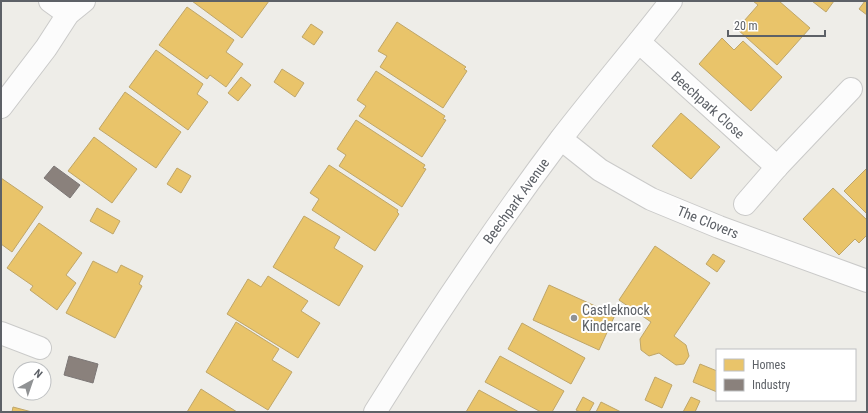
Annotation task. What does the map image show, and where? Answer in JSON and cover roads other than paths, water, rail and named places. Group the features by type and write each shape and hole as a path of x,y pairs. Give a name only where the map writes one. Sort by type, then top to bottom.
{"street":[{"path":"1,106 76,8 50,1"},
{"name":"Beechpark Avenue","path":"375,412 426,330 510,209 561,139 672,1"},
{"name":"Beechpark Close","path":"639,42 777,167"},
{"path":"745,204 777,167 851,89"},
{"name":"The Clovers","path":"561,139 600,170 651,199 719,227 867,281"},
{"path":"1,333 40,348"}],"place":[{"name":"Castleknock Kindercare","path":"574,318"}]}
